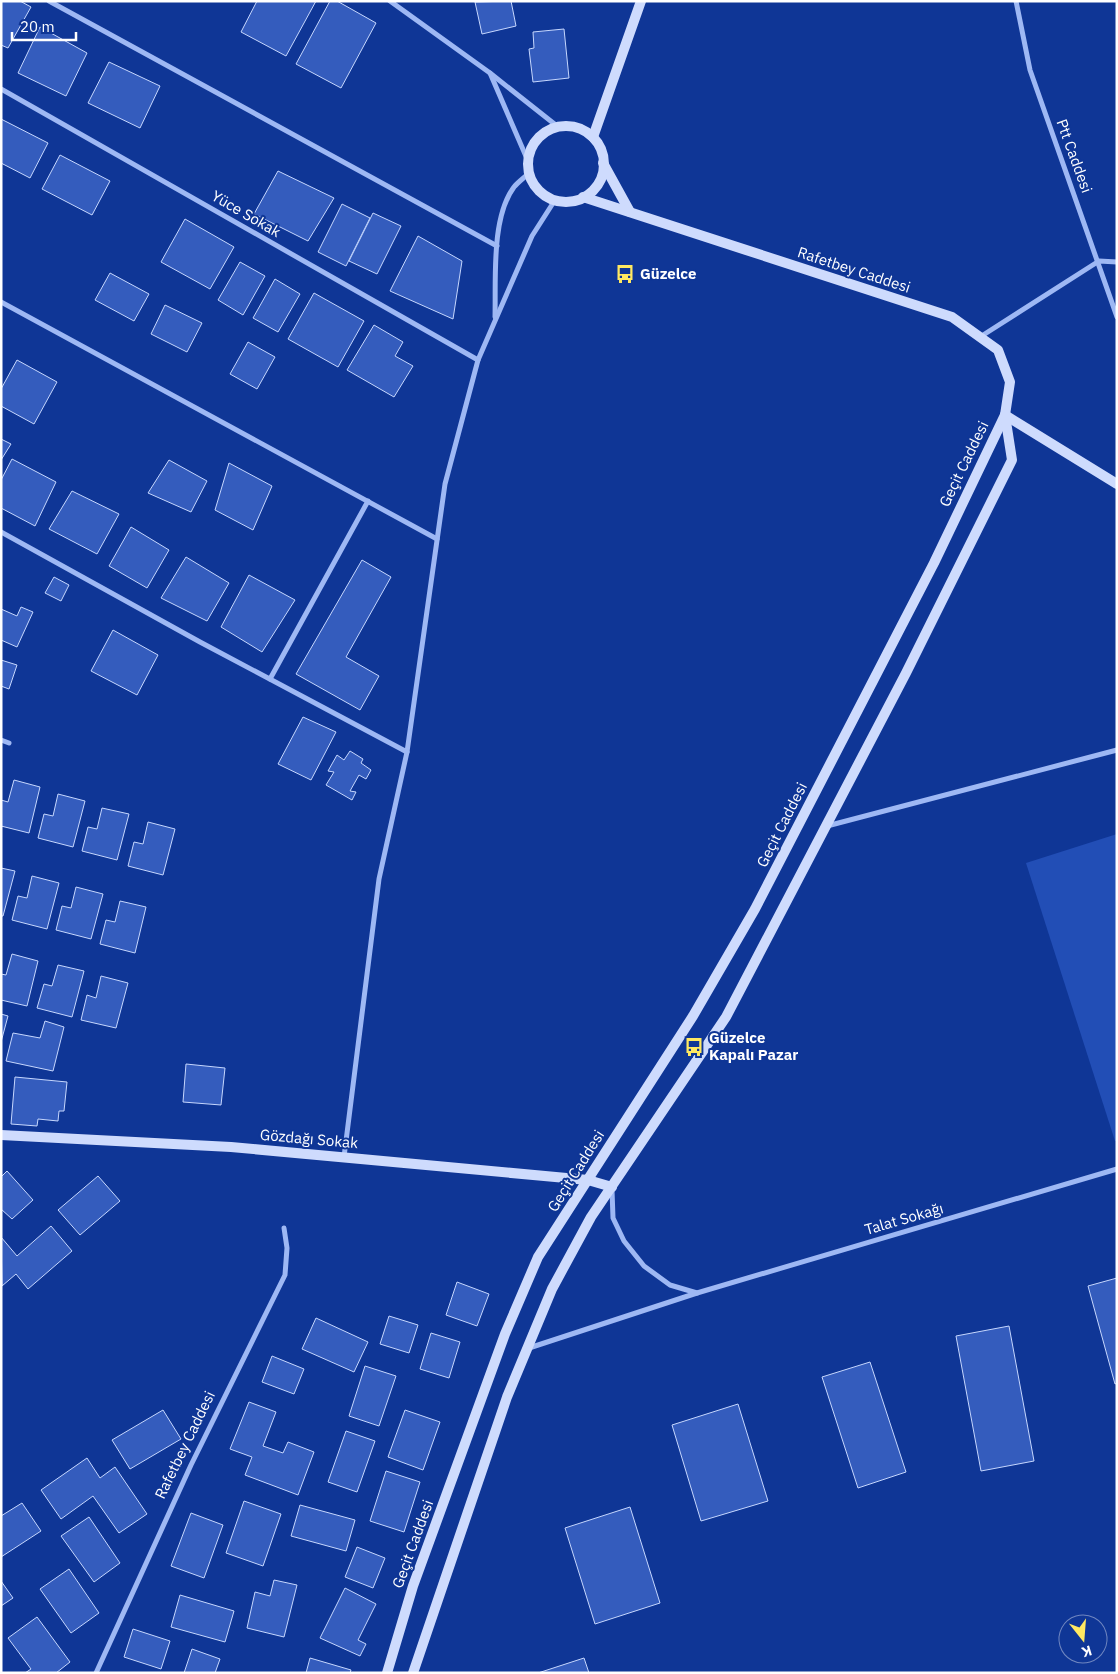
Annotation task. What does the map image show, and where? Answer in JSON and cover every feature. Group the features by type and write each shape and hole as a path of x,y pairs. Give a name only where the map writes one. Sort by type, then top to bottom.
{"main road":[{"path":"593,137 641,1"},
{"path":"604,163 598,183 583,197 570,201 555,200 543,195 534,185 529,173 528,161 530,149 546,131 557,126 576,128 593,137 602,154 604,163 630,212"},
{"name":"Rafetbey Caddesi","path":"583,197 952,317 998,350 1010,382 1005,415"},
{"path":"1005,415 1117,484"},
{"name":"Geçit Caddesi","path":"413,1673 507,1397 552,1289 591,1217 726,1017 906,673 1012,460 1005,415"},
{"name":"Geçit Caddesi","path":"387,1673 413,1586 505,1334 538,1258 693,1016 755,909 934,563 1005,415"},
{"name":"Gözdağı Sokak","path":"1,1135 232,1147 588,1180 612,1187"}],"street":[{"path":"49,1 497,246"},
{"path":"390,1 490,73 557,126"},
{"name":"Ptt Caddesi","path":"1016,1 1030,70 1117,316"},
{"path":"490,73 528,161"},
{"name":"Yüce Sokak","path":"1,89 478,360"},
{"path":"495,320 497,246 508,198 515,185 529,173"},
{"path":"344,1157 379,879 407,752 445,484 478,360 532,236 555,200"},
{"path":"980,337 1099,261 1117,262"},
{"path":"1,302 437,539"},
{"path":"270,679 368,501"},
{"path":"1,532 407,752"},
{"path":"1,740 8,743"},
{"path":"825,827 1117,750"},
{"name":"Talat Sokağı","path":"528,1348 697,1293 1117,1169"},
{"path":"612,1187 613,1218 624,1241 644,1266 670,1285 697,1293"},
{"name":"Rafetbey Caddesi","path":"96,1673 191,1465 285,1275 287,1248 284,1228"}],"shaded area":[{"path":"1117,834 1117,1141 1115,1141 1026,863"}],"building":[{"path":"1,1 20,1 31,7 8,48 1,45"},
{"path":"257,1 316,1 286,56 241,32"},
{"path":"330,1 337,1 376,23 341,88 296,64"},
{"path":"511,1 516,26 482,34 475,2"},
{"path":"40,27 87,53 66,96 18,73"},
{"path":"564,29 569,78 533,82 529,49 534,48 533,32"},
{"path":"109,62 160,86 140,128 88,103"},
{"path":"1,119 48,143 30,178 1,163"},
{"path":"60,155 110,181 92,215 42,189"},
{"path":"278,171 334,198 308,241 254,214"},
{"path":"342,204 370,218 346,266 318,252"},
{"path":"373,213 401,226 377,274 349,261"},
{"path":"185,219 234,247 210,289 161,262"},
{"path":"418,236 462,261 453,319 390,291"},
{"path":"240,262 265,276 243,315 218,300"},
{"path":"110,273 149,294 134,321 95,300"},
{"path":"275,279 300,294 278,332 253,318"},
{"path":"314,293 364,321 338,367 288,339"},
{"path":"165,305 202,323 187,352 151,334"},
{"path":"374,325 403,342 395,356 413,366 394,397 347,370"},
{"path":"248,342 275,357 257,389 230,374"},
{"path":"17,360 57,382 34,424 1,406 1,389"},
{"path":"1,439 11,444 1,460"},
{"path":"12,459 56,482 35,526 1,508 1,480"},
{"path":"169,460 207,481 191,512 148,493"},
{"path":"229,463 272,486 253,530 215,510"},
{"path":"72,491 119,514 97,554 49,529"},
{"path":"131,527 169,550 147,588 109,566"},
{"path":"186,557 229,583 207,621 161,598"},
{"path":"362,560 391,577 346,657 379,676 360,710 296,674"},
{"path":"249,575 295,600 262,652 221,627"},
{"path":"54,577 69,585 61,601 45,593"},
{"path":"21,607 33,612 17,647 1,640 1,609 17,616"},
{"path":"113,630 158,655 137,695 91,671"},
{"path":"1,660 17,665 9,689 1,686"},
{"path":"303,717 336,732 311,780 278,764"},
{"path":"350,751 363,759 361,763 371,770 366,779 359,775 350,791 356,792 352,800 326,785 334,772 328,771 337,755 344,760"},
{"path":"14,780 40,787 29,833 1,826 1,800 8,802"},
{"path":"58,794 85,801 73,847 38,838 44,814 53,816"},
{"path":"102,808 129,814 117,860 82,851 88,827 97,829"},
{"path":"148,822 175,829 163,875 128,866 134,842 143,844"},
{"path":"1,868 15,871 3,916 1,916"},
{"path":"32,876 59,883 47,929 12,920 18,896 27,898"},
{"path":"76,887 103,894 91,939 56,930 62,906 71,908"},
{"path":"120,901 146,907 135,953 100,944 106,920 115,922"},
{"path":"12,954 38,961 27,1006 1,1000 1,974 6,975"},
{"path":"58,965 84,971 72,1017 37,1008 44,984 52,986"},
{"path":"101,976 128,983 116,1028 81,1020 87,995 96,998"},
{"path":"1,1014 8,1016 1,1042"},
{"path":"45,1021 64,1027 53,1071 6,1061 13,1033 40,1038"},
{"path":"186,1064 225,1068 221,1105 183,1102"},
{"path":"15,1077 67,1082 64,1111 59,1111 58,1121 38,1119 37,1126 11,1124"},
{"path":"7,1171 33,1200 12,1219 1,1209 1,1177"},
{"path":"98,1176 120,1201 80,1235 58,1210"},
{"path":"51,1226 72,1251 28,1289 16,1274 2,1286 1,1237 17,1256"},
{"path":"1117,1278 1117,1383 1115,1384 1088,1286"},
{"path":"457,1282 489,1294 477,1326 446,1315"},
{"path":"389,1316 418,1325 409,1353 380,1344"},
{"path":"316,1318 368,1342 354,1372 302,1349"},
{"path":"1009,1326 1034,1461 981,1471 956,1336"},
{"path":"431,1333 460,1342 449,1378 420,1369"},
{"path":"272,1356 304,1369 294,1394 262,1382"},
{"path":"870,1362 906,1472 858,1488 822,1377"},
{"path":"365,1366 396,1376 379,1426 349,1416"},
{"path":"249,1402 276,1412 263,1446 283,1453 288,1442 314,1452 298,1495 245,1475 252,1457 230,1449"},
{"path":"738,1404 768,1501 701,1521 672,1425"},
{"path":"163,1410 181,1439 130,1469 112,1440"},
{"path":"405,1410 440,1422 423,1470 388,1457"},
{"path":"346,1431 375,1441 357,1492 328,1482"},
{"path":"87,1458 100,1478 115,1467 147,1514 119,1533 93,1496 61,1519 41,1490"},
{"path":"386,1471 420,1482 404,1532 370,1521"},
{"path":"244,1501 281,1514 263,1566 226,1553"},
{"path":"22,1503 41,1531 1,1557 1,1516"},
{"path":"300,1505 355,1520 346,1551 291,1536"},
{"path":"630,1507 660,1603 595,1624 565,1528"},
{"path":"191,1513 223,1525 204,1578 171,1566"},
{"path":"89,1517 120,1563 94,1582 61,1536"},
{"path":"357,1547 385,1558 373,1588 345,1577"},
{"path":"69,1569 99,1613 71,1633 40,1589"},
{"path":"274,1580 297,1585 284,1637 247,1628 255,1592 270,1596"},
{"path":"1,1581 13,1598 1,1606"},
{"path":"345,1588 376,1604 358,1640 366,1644 360,1656 320,1638"},
{"path":"180,1595 234,1611 225,1642 171,1627"},
{"path":"37,1617 70,1662 56,1673 25,1673 31,1669 8,1638"},
{"path":"133,1629 170,1641 161,1669 124,1657"},
{"path":"192,1649 220,1659 215,1673 184,1673"},
{"path":"310,1658 351,1670 350,1673 306,1673"},
{"path":"584,1658 589,1673 538,1673"}],"place":[{"name":"Güzelce","path":"625,274"},
{"name":"Güzelce Kapalı Pazar","path":"694,1047"}]}
